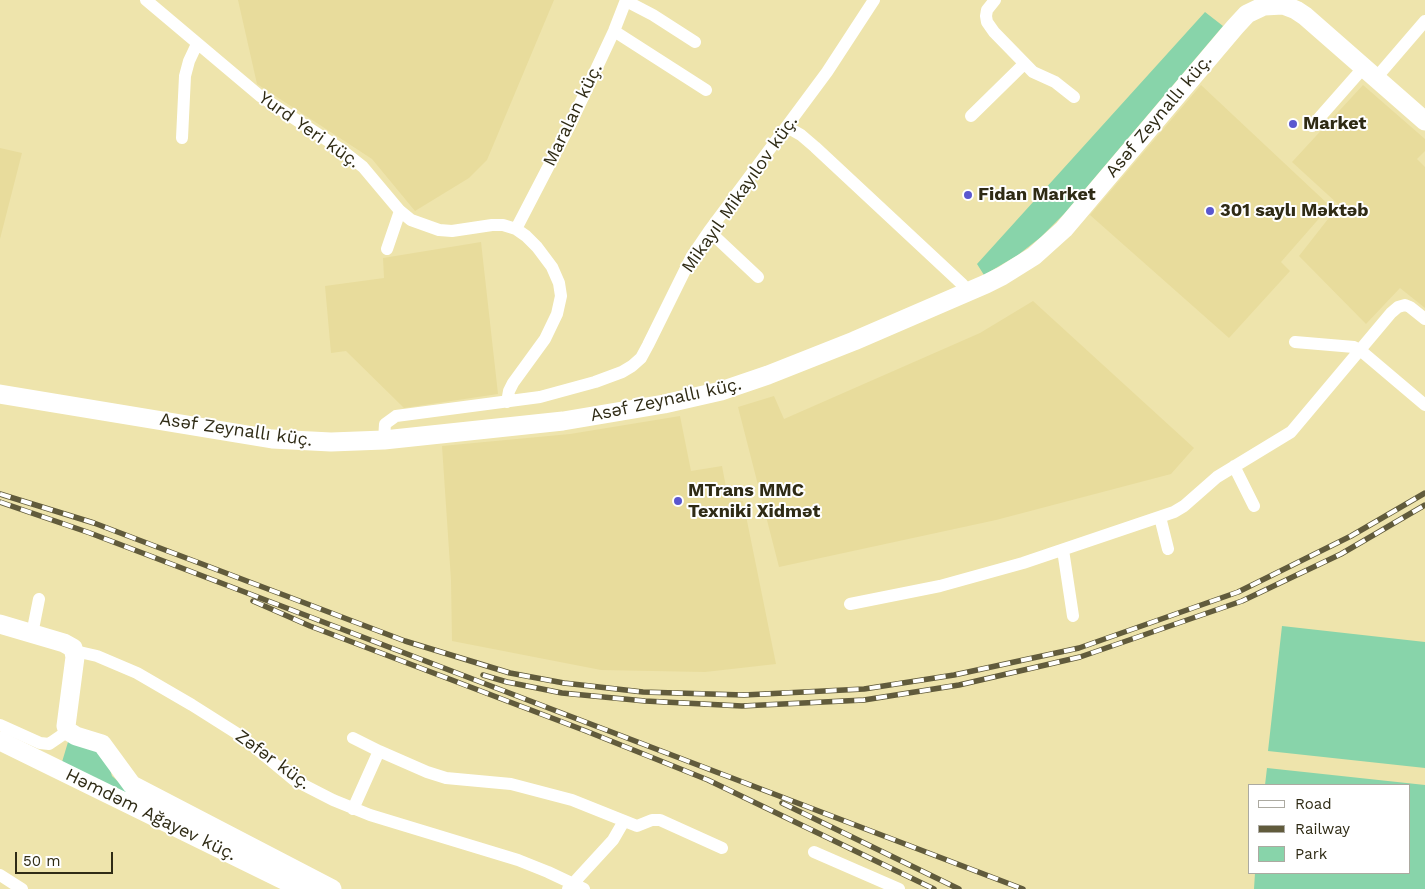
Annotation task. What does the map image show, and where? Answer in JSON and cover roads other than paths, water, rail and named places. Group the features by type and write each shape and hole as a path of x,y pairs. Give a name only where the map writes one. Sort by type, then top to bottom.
{"main road":[{"name":"Asəf Zeynallı küç.","path":"0,394 272,439 331,442 384,440 572,420 664,404 721,391 768,375 854,341 968,291 1008,272 1034,256 1049,244 1255,4 1272,5 1284,3"},
{"path":"1284,3 1305,16 1425,121"},
{"name":"Zəfər küç.","path":"0,624 64,643 69,645 74,651"},
{"path":"74,651 66,722 68,731 76,736 102,744 128,781 137,788 332,889"},
{"name":"Həmdəm Ağayev küç.","path":"0,741 302,889"}],"street":[{"name":"Yurd Yeri küç.","path":"146,0 260,96 339,148 363,167 400,211 411,220 439,230 462,231 492,225 503,225 516,229"},
{"path":"626,0 694,42"},
{"name":"Maralan küç.","path":"516,229 570,125 614,31 626,0"},
{"name":"Mikayıl Mikayılov küç.","path":"384,440 385,424 396,416 540,396 595,382 622,372 632,366 640,358 648,345 688,264 709,231 843,49 874,0"},
{"path":"996,0 987,10 986,16 987,22 994,32 1033,72 1054,82 1074,97"},
{"path":"1312,126 1425,22"},
{"path":"614,31 706,90"},
{"path":"182,138 185,76 189,61 197,44"},
{"path":"971,116 1024,64"},
{"path":"787,127 801,135 815,147 968,291"},
{"path":"387,249 400,211"},
{"path":"507,402 513,383 545,339 557,314 561,296 559,283 552,267 537,247 516,229"},
{"path":"709,231 722,241 758,278"},
{"path":"850,604 940,586 1023,563 1174,512 1184,506 1205,486 1234,466 1291,432 1398,307 1404,305 1410,307 1425,319"},
{"path":"1295,342 1354,347 1406,386 1425,405"},
{"path":"1234,466 1254,506"},
{"path":"1160,517 1168,549"},
{"path":"1062,550 1073,616"},
{"path":"32,634 39,599"},
{"name":"Zəfər küç.","path":"74,651 97,656 137,673 241,736 294,780 353,809 518,860 548,872 575,887"},
{"path":"0,725 40,743 49,744 68,731"},
{"path":"353,738 379,751 446,778 511,784 572,800 637,826 652,820 660,820 722,848"},
{"path":"353,809 379,751"},
{"path":"575,887 613,840 624,821"},
{"path":"814,852 899,889"},
{"path":"0,875 22,889"}],"railway":[{"path":"0,494 94,523 405,641 510,673 564,683 643,692 744,695 864,689 954,675 1079,648 1238,592 1351,536 1425,493"},
{"path":"0,502 90,533 1023,889"},
{"path":"483,675 562,693 645,701 742,706 864,700 959,685 1080,657 1242,601 1341,554 1425,505"},
{"path":"253,601 310,626 586,731 708,780 934,889"},
{"path":"782,803 959,889"}],"place":[{"name":"Market","path":"1293,124"},
{"name":"Fidan Market","path":"968,195"},
{"name":"301 saylı Məktəb","path":"1210,211"},
{"name":"MTrans MMC Texniki Xidmət","path":"678,501"}]}
